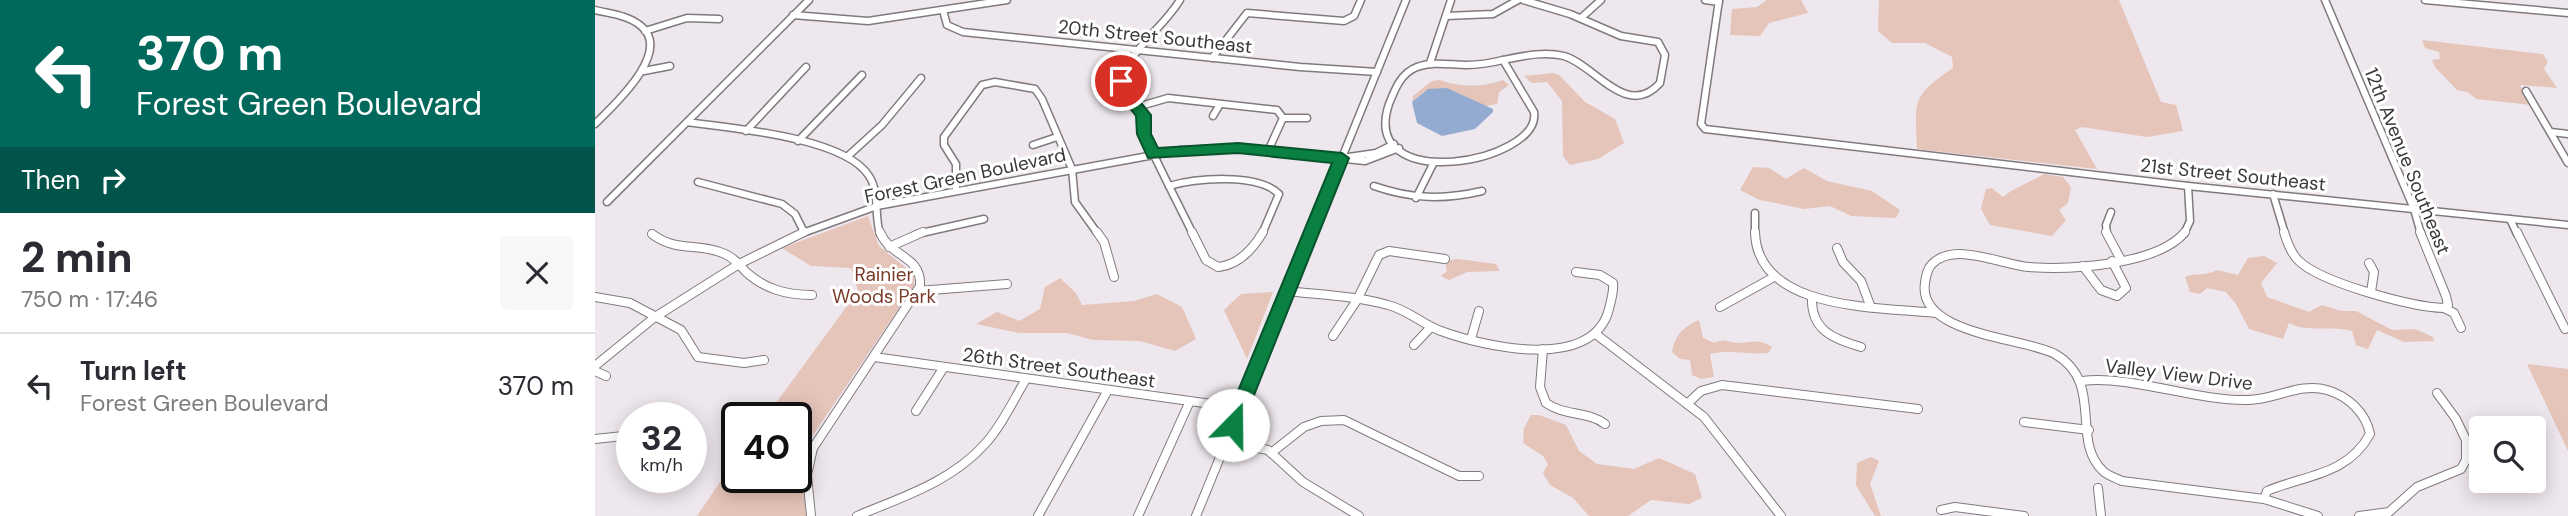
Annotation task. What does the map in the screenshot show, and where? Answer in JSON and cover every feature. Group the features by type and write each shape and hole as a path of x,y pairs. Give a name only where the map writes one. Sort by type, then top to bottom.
{"street":[{"path":"607,202 809,0"},
{"path":"793,15 863,21 1007,0"},
{"path":"1168,186 1189,181 1225,181 1267,185 1278,190 1277,199 1257,242 1231,264 1223,267 1212,266 1207,262 1168,186 1144,134 1143,115 1123,89 1121,81 1138,50 1167,21 1180,0"},
{"path":"1212,58 1247,13 1349,20 1361,0"},
{"path":"1196,516 1406,0"},
{"path":"1430,63 1451,0"},
{"path":"1446,16 1489,16 1508,9 1521,0 1581,18 1621,36 1651,40 1662,46 1665,55 1660,83 1650,92 1634,95 1614,92 1581,65 1563,57 1535,53 1474,65 1430,63 1411,70 1401,79 1384,124 1387,134 1396,146 1433,164 1462,163 1518,138 1534,121 1533,108 1503,60"},
{"path":"1581,18 1601,0"},
{"path":"1705,0 1719,1"},
{"name":"12th Avenue Southeast","path":"2325,0 2414,209 2417,224 2446,296 2448,305 2444,308 2454,313 2461,328"},
{"path":"2425,0 2568,13"},
{"path":"2514,0 2519,9"},
{"name":"21st Street Southeast","path":"1719,1 1701,122 1705,129 2188,186 2568,225"},
{"path":"595,10 623,16 645,31 650,51 644,71 626,94 595,124"},
{"name":"20th Street Southeast","path":"943,10 947,25 963,32 1377,72"},
{"path":"645,31 687,18 719,19"},
{"path":"644,71 670,66"},
{"path":"746,131 806,67"},
{"path":"798,141 862,75"},
{"path":"848,156 877,130 921,78"},
{"path":"956,190 956,164 944,145 944,137 979,88 986,84 1007,83 1030,87 1038,92 1072,169 1075,202 1104,242 1114,277"},
{"path":"2526,91 2568,163"},
{"path":"1137,107 1164,98 1277,110 1283,118"},
{"path":"1213,116 1220,104"},
{"path":"1283,118 1307,118"},
{"path":"1268,151 1283,118"},
{"path":"687,122 798,141 848,156 863,167 870,177 879,229 889,247 922,273 918,291 813,448 807,475 811,516"},
{"path":"2551,132 2568,134"},
{"path":"1033,145 1057,136"},
{"name":"Forest Green Boulevard","path":"595,369 655,317 739,264 804,232 877,206 1153,154 1216,148 1353,161 1372,160 1396,146"},
{"path":"1416,198 1433,164"},
{"path":"698,182 782,204 795,214 804,232"},
{"path":"1374,186 1416,198 1452,199 1482,191"},
{"path":"2188,186 2192,206 2190,219 2181,239 2163,251 2083,266 2024,267 1966,255 1944,257 1929,267 1924,282 1926,301 1936,313 1956,325 2063,357 2073,366 2082,381 2094,460 2105,476 2122,481 2264,499 2318,516"},
{"path":"2273,194 2290,245 2297,259 2306,267 2371,292 2431,309 2444,308"},
{"path":"2083,266 2101,290 2117,296 2126,288 2105,231 2105,224 2111,212"},
{"path":"1755,213 1757,252 1762,263 1774,277 1812,298 1936,313"},
{"path":"889,247 919,233 983,219"},
{"path":"2510,219 2565,329"},
{"path":"652,234 668,246 718,251 739,264 756,281 769,289 787,294 812,295"},
{"path":"2181,239 2190,244"},
{"path":"1837,248 1843,262 1861,281 1870,305"},
{"path":"1333,336 1357,300 1376,259 1383,253 1397,251 1445,259"},
{"path":"2369,263 2374,272 2371,292"},
{"path":"1287,291 1399,308 1431,327 1471,339 1543,349 1573,346 1597,335 1609,313 1614,287 1612,281 1607,277 1576,272"},
{"path":"1720,307 1774,277"},
{"path":"918,291 1007,284"},
{"path":"595,297 629,303 684,332 698,357 744,363 764,360"},
{"path":"1812,298 1812,316 1818,327 1833,339 1861,347"},
{"path":"1471,339 1479,310"},
{"path":"1414,345 1431,327"},
{"path":"1597,335 1687,404 1716,432 1781,516"},
{"path":"1543,349 1539,383 1545,403 1554,410 1598,418 1605,424"},
{"name":"26th Street Southeast","path":"874,357 1240,408"},
{"path":"916,411 944,367"},
{"path":"595,369 607,376"},
{"path":"857,516 936,482 966,463 990,438 1026,379"},
{"name":"Valley View Drive","path":"2082,381 2099,380 2251,400 2308,387 2321,388 2339,395 2362,413 2370,434 2364,445 2350,459 2329,471 2273,488 2267,491 2264,499"},
{"path":"1687,404 1701,391 1722,385 1918,409"},
{"path":"1038,516 1064,474 1108,390"},
{"path":"2359,516 2389,512 2417,487 2465,465 2467,453 2463,431 2457,418 2437,393"},
{"path":"1138,516 1190,401"},
{"path":"1271,453 1304,427 1321,421 1344,420 1459,476 1479,476"},
{"path":"2024,422 2089,430"},
{"path":"595,439 616,437"},
{"path":"1226,442 1258,447 1271,453 1303,482 1359,516"},
{"path":"2098,488 2101,516"},
{"path":"1941,510 1955,507 2024,516"}],"green space":[{"path":"1767,0 1801,0 1808,13 1769,23 1760,36 1730,35 1732,9 1757,7"},
{"path":"1879,0 2119,0 2161,102 2176,105 2183,131 2147,137 2082,127 2075,130 2097,169 1917,149 1916,110 1919,101 1929,86 1953,68 1952,57 1925,43 1892,43 1878,31"},
{"path":"2422,40 2543,54 2548,62 2544,69 2557,88 2520,85 2531,105 2477,99 2467,92 2457,90 2435,67 2432,60 2440,59 2439,52 2425,48"},
{"path":"1553,73 1559,75 1585,102 1615,119 1624,143 1598,159 1570,165 1563,156 1562,101 1547,82 1532,83 1524,76"},
{"path":"1503,80 1509,85 1499,92 1497,104 1486,106 1428,89 1412,102 1413,96 1432,81 1471,86"},
{"path":"1753,167 1769,168 1786,179 1804,168 1827,181 1872,191 1900,210 1896,218 1851,216 1830,206 1804,209 1760,200 1740,190"},
{"path":"2044,174 2063,177 2071,187 2068,203 2059,210 2066,220 2052,236 1990,225 1981,209 1986,189 1992,188 2003,197"},
{"name":"Rainier Woods Park","path":"868,216 879,246 914,276 914,286 812,437 812,402 777,402 858,291 851,268 811,266 782,248"},
{"path":"2264,256 2277,263 2261,283 2267,297 2309,312 2322,305 2341,311 2356,311 2392,330 2415,329 2433,337 2434,341 2404,342 2377,330 2368,349 2356,345 2352,331 2304,328 2289,323 2283,339 2249,329 2236,304 2226,292 2207,288 2200,294 2190,292 2185,277 2217,270 2238,275 2248,258"},
{"path":"1458,259 1496,264 1500,271 1467,272 1449,280 1441,276 1447,271 1445,261"},
{"path":"1060,278 1076,293 1082,305 1134,301 1157,294 1182,307 1196,339 1175,351 1140,341 1093,340 1067,333 1019,333 976,324 997,312 1019,321 1040,309 1045,287"},
{"path":"1273,292 1247,359 1224,310 1241,294"},
{"path":"1699,320 1703,338 1714,343 1758,342 1772,347 1768,353 1710,354 1714,377 1701,379 1692,375 1690,360 1680,359 1672,352 1681,332"},
{"path":"2527,364 2568,369 2568,451"},
{"path":"1531,415 1539,415 1566,425 1579,451 1597,464 1634,469 1659,458 1695,474 1702,498 1689,504 1651,500 1628,516 1589,516 1573,498 1550,485 1543,473 1548,464 1543,456 1523,443 1524,428"},
{"path":"1871,457 1879,461 1870,484 1881,516 1875,516 1856,485 1857,463"},
{"name":"Rainier Woods Park","path":"721,481 721,493 804,493 806,516 697,516"}],"water":[{"path":"1447,88 1493,109 1493,112 1475,129 1442,136 1417,123 1412,102 1428,89"}],"route":[{"path":"1121,81 1123,89 1143,115 1144,134 1153,154 1238,148 1342,158 1233,425"}]}
